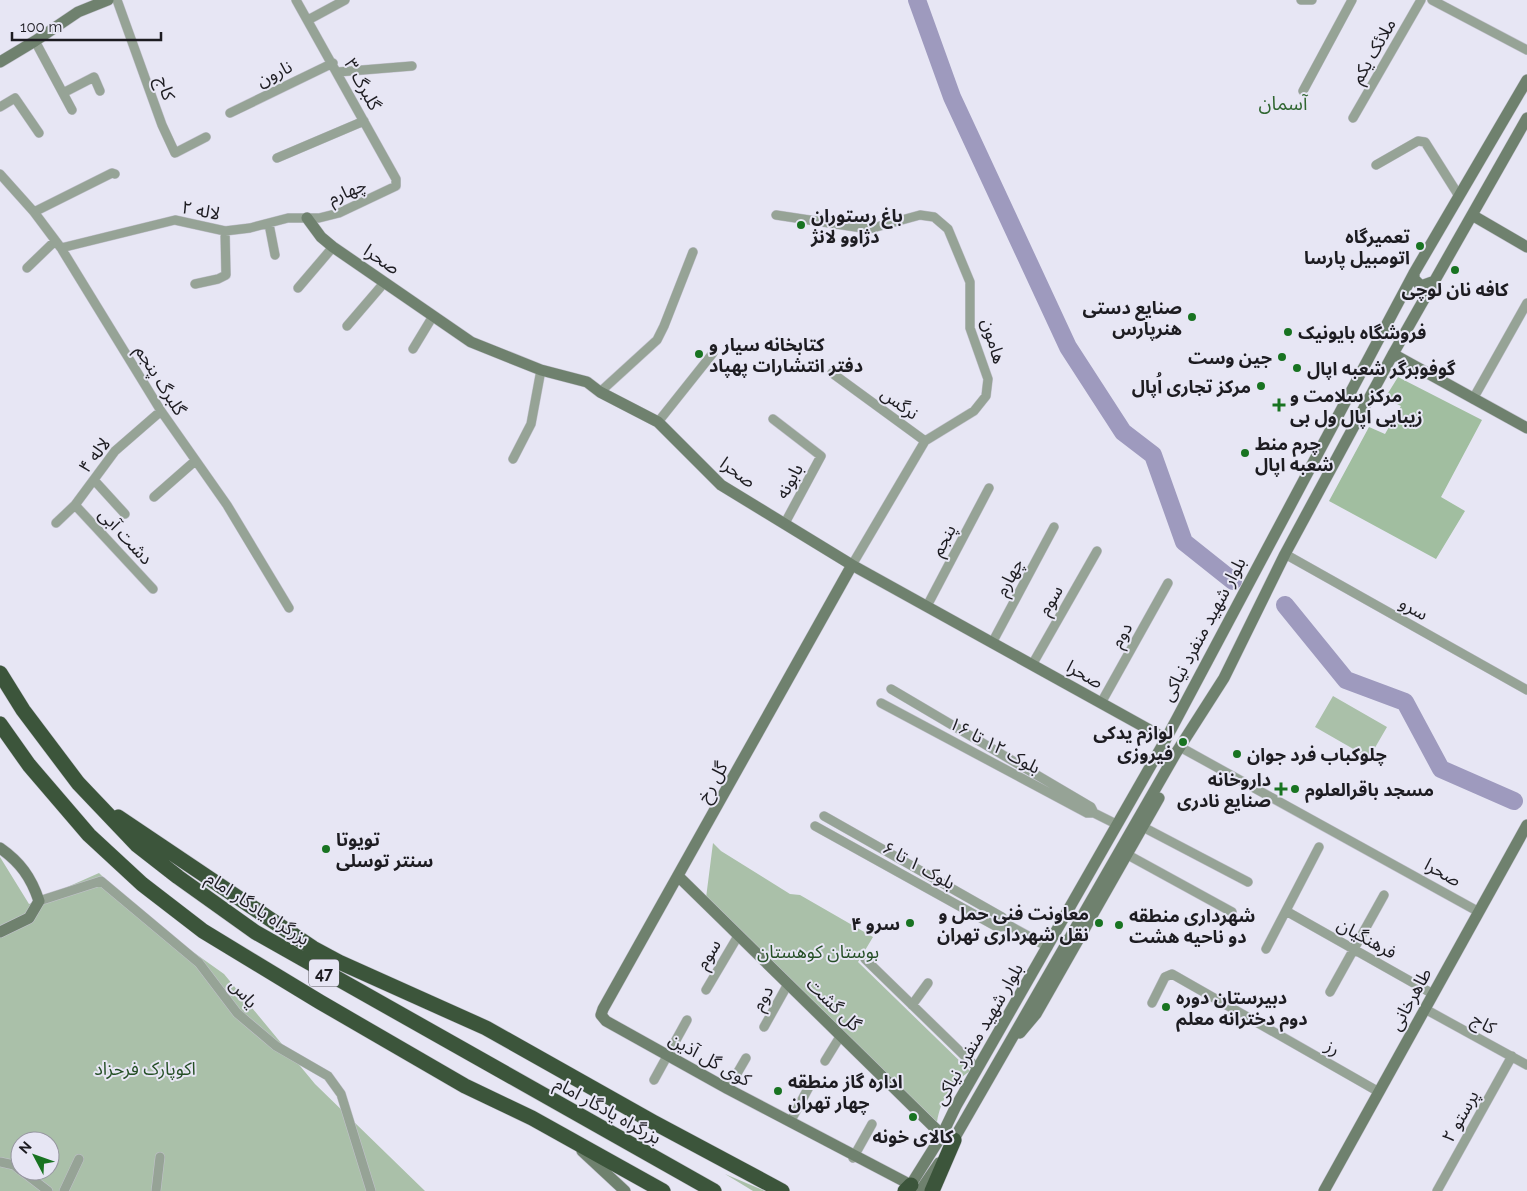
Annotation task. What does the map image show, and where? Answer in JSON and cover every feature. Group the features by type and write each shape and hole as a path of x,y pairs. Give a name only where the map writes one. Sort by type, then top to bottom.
{"highway":[{"name":"بزرگراه یادگار امام","path":"0,673 22,710 96,802 151,857 255,932 714,1191"},
{"name":"47","path":"0,724 29,765 89,835 142,884 204,931 312,998 465,1086 564,1136 663,1191"},
{"path":"96,802 195,868 287,933 313,948 338,962 486,1028 653,1122 782,1191"},
{"path":"932,1191 948,1138"}],"street":[{"path":"0,62 78,12 108,0"},
{"name":"کاج","path":"117,0 162,125 175,153 206,137"},
{"name":"گلبرگ ۳","path":"296,0 338,72 396,179 397,185"},
{"path":"308,20 344,0"},
{"path":"1301,0 1312,0"},
{"path":"1303,91 1352,0"},
{"name":"ملائک یکم","path":"1353,118 1421,0"},
{"path":"1432,0 1527,50"},
{"path":"35,41 72,110"},
{"name":"نارون","path":"230,113 333,63"},
{"path":"338,72 412,66"},
{"path":"63,93 94,77 100,91"},
{"name":"بلوار شهید منفرد نیاکی","path":"948,1138 956,1106 1166,739 1246,585 1414,273 1527,80"},
{"path":"0,107 15,98 39,133"},
{"name":"بلوار شهید منفرد نیاکی","path":"911,1189 948,1138 1007,1047 1178,750 1224,678 1285,554 1393,354 1527,118"},
{"path":"277,158 364,121"},
{"path":"1376,165 1418,142 1425,142 1459,196"},
{"name":"گلبرگ پنجم","path":"0,174 34,212 58,245 161,411 227,505 289,608"},
{"path":"34,212 115,174"},
{"name":"چهارم","path":"307,218 319,218 339,213 397,185"},
{"name":"هامون","path":"776,215 869,229 920,215 934,216 948,229 970,282 970,328 988,379 986,396 974,411 925,441 852,565"},
{"path":"1472,215 1527,247"},
{"name":"لاله ۲","path":"58,245 175,220 225,231 269,224 288,218 307,218"},
{"name":"صحرا","path":"307,218 321,237 333,248 472,342 541,370 587,382 600,392 658,422 721,485 852,565 1166,739"},
{"path":"269,224 275,255"},
{"path":"195,284 218,280 226,275 225,231"},
{"path":"27,268 58,245"},
{"path":"298,288 333,248"},
{"path":"600,392 657,340 694,252"},
{"path":"1414,273 1414,279 1421,286 1435,281"},
{"path":"347,326 384,282"},
{"path":"1474,399 1527,303"},
{"path":"413,349 433,316"},
{"path":"658,422 713,353"},
{"path":"1393,354 1527,428"},
{"path":"513,459 531,424 541,370"},
{"name":"نرگس","path":"832,373 925,441"},
{"name":"لاله ۴","path":"56,523 75,505 115,451 161,411"},
{"name":"بابونه","path":"773,419 821,456 785,523"},
{"path":"154,497 195,460"},
{"path":"94,480 126,514"},
{"name":"پنجم","path":"927,606 989,488"},
{"name":"دشت آبی","path":"75,505 153,589"},
{"name":"چهارم","path":"992,643 1054,527"},
{"name":"سوم","path":"1032,665 1097,551"},
{"name":"سرو","path":"1285,554 1527,690"},
{"name":"گل رخ","path":"601,1016 603,1009 679,877 852,565"},
{"path":"1246,585 1256,578 1262,579 1265,583 1266,594"},
{"name":"دوم","path":"1101,703 1168,583"},
{"path":"891,689 1091,807 1094,812 1116,824"},
{"name":"بلوک ۱۲ تا ۱۶","path":"881,703 1087,813 1094,812"},
{"path":"1007,1047 1036,1014 1128,855 1172,772 1178,750"},
{"name":"صحرا","path":"1178,750 1479,912"},
{"path":"824,816 1002,916 1010,926 1048,947"},
{"name":"طاهرخانی","path":"1324,1191 1527,825"},
{"name":"بلوک ۱ تا ۶","path":"815,826 997,927 1010,926"},
{"path":"1144,827 1248,882"},
{"path":"1266,949 1319,847"},
{"path":"0,848 14,858 32,880 39,901 29,918 0,932"},
{"path":"1128,855 1232,912"},
{"name":"گل گشت","path":"679,877 948,1138"},
{"name":"یاس","path":"39,901 101,881 199,963 243,1018 276,1046 328,1076 341,1094 371,1191"},
{"path":"1330,992 1384,895"},
{"name":"فرهنگیان","path":"1286,912 1433,994"},
{"name":"سوم","path":"706,990 738,936"},
{"path":"865,959 978,1068"},
{"name":"رز","path":"1152,1003 1165,977 1172,974 1379,1092"},
{"path":"912,1005 928,983"},
{"name":"دوم","path":"764,1027 788,984"},
{"name":"کاج","path":"1425,1009 1527,1065"},
{"name":"کوی گل آذین","path":"601,1016 606,1021 911,1189"},
{"path":"654,1080 687,1020"},
{"path":"825,1061 841,1035"},
{"name":"پرستو ۲","path":"1437,1191 1512,1056"},
{"path":"728,1089 746,1058"},
{"path":"790,1122 810,1085"},
{"path":"854,1157 872,1124"},
{"path":"564,1136 610,1174 625,1191"},
{"path":"156,1191 160,1157"},
{"path":"64,1191 79,1159"},
{"path":"35,1181 48,1191"}],"green space":[{"path":"1398,377 1482,420 1441,497 1465,511 1436,559 1329,501 1369,427 1385,434 1401,406 1385,398"},
{"path":"1333,696 1387,727 1369,758 1315,727"},
{"name":"بوستان کوهستان","path":"713,843 721,851 790,894 800,895 873,937 858,962 970,1071 957,1081 944,1099 937,1122 706,898"},
{"name":"اکوپارک فرحزاد","path":"0,857 29,904 99,873 144,917 224,974 315,1084 425,1191 0,1191"},
{"path":"725,1174 765,1191 753,1191"}],"waterway":[{"path":"917,0 952,97 1068,347 1123,432 1153,455 1184,542 1233,581"},
{"path":"1285,605 1346,680 1405,702 1441,769 1514,801"}],"place":[{"name":"باغ رستوران دژاوو لانژ","path":"801,225"},
{"name":"تعمیرگاه اتومبیل پارسا","path":"1420,246"},
{"name":"کافه نان لوچی","path":"1455,270"},
{"name":"صنایع دستی هنرپارس","path":"1192,317"},
{"name":"فروشگاه بایونیک","path":"1288,332"},
{"name":"کتابخانه سیار و دفتر انتشارات پهپاد","path":"699,354"},
{"name":"جین وست","path":"1282,357"},
{"name":"گوفوبرگر شعبه اپال","path":"1297,368"},
{"name":"مرکز تجاری اُپال","path":"1261,386"},
{"name":"مرکز سلامت و زیبایی اپال ول بی","path":"1279,405"},
{"name":"چرم منط شعبه اپال","path":"1245,453"},
{"name":"لوازم یدکى فیروزى","path":"1183,742"},
{"name":"چلوکباب فرد جوان","path":"1237,754"},
{"name":"داروخانه صنایع نادری","path":"1281,789"},
{"name":"مسجد باقرالعلوم","path":"1295,789"},
{"name":"تویوتا سنتر توسلی","path":"326,849"},
{"name":"سرو ۴","path":"910,923"},
{"name":"معاونت فنی حمل و نقل شهرداری تهران","path":"1099,923"},
{"name":"شهرداری منطقه دو ناحیه هشت","path":"1119,925"},
{"name":"دبیرستان دوره دوم دخترانه معلم","path":"1166,1007"},
{"name":"اداره گاز منطقه چهار تهران","path":"778,1091"},
{"name":"کالای خونه","path":"913,1117"}],"district":[{"name":"آسمان","path":"1283,103"}]}
